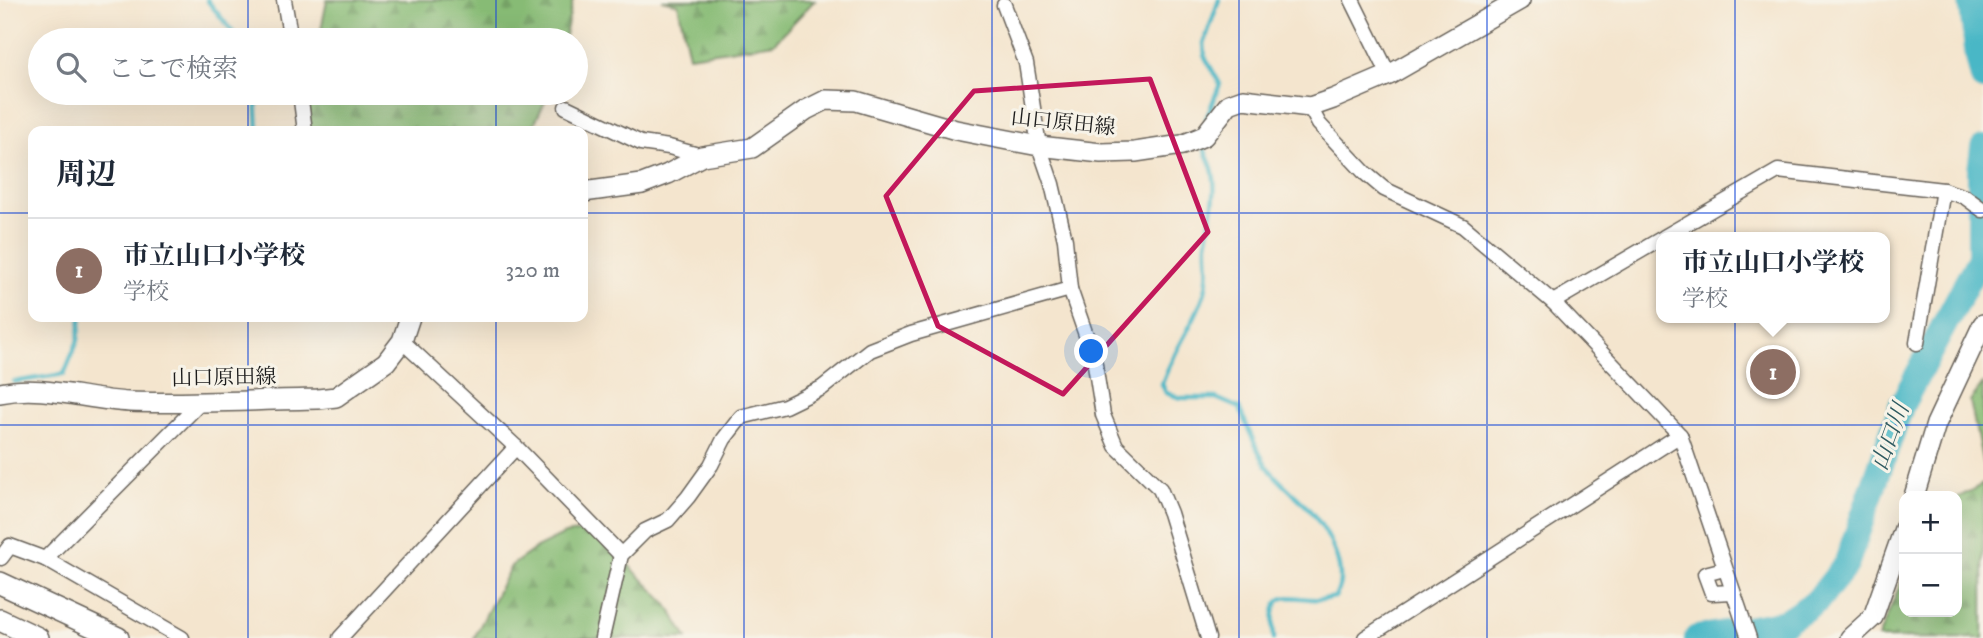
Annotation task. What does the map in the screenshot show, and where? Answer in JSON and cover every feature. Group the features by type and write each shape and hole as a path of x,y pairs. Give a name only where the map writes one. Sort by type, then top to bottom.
{"highway":[{"path":"0,583 118,638"},
{"path":"0,621 38,638"}],"main road":[{"name":"山口原田線","path":"588,191 642,184 702,156 752,149 806,110 826,100 856,101 956,130 1039,146 1101,153 1135,152 1182,145 1204,136 1229,104 1243,99 1310,107 1389,75 1520,0"},
{"name":"山口原田線","path":"0,393 13,390 44,390 127,402 335,397 386,362 402,341 408,322"},
{"path":"1916,491 1936,424 1983,324"},
{"path":"1850,638 1873,617 1899,543"}],"street":[{"path":"284,0 289,28"},
{"path":"1352,0 1389,75"},
{"path":"1004,5 1026,63 1039,146 1052,184 1065,240 1070,289 1094,358 1103,415 1116,446 1160,489 1170,513 1208,638"},
{"path":"302,105 304,126"},
{"path":"566,107 641,143 702,156"},
{"path":"1310,107 1320,124 1365,173 1384,189 1463,226 1553,302 1681,435 1749,638"},
{"path":"1672,232 1778,171 1943,190 1965,197 1983,210"},
{"path":"1917,343 1943,190"},
{"path":"1553,302 1656,242"},
{"path":"601,638 621,555 645,531 668,520 688,497 711,465 723,439 741,417 785,406 822,388 870,351 911,334 1070,289"},
{"path":"402,341 516,447 621,555"},
{"path":"46,559 202,401"},
{"path":"1365,638 1681,435"},
{"path":"340,638 516,447"},
{"path":"1,558 10,546 46,559 182,638"}],"highlighted area":[{"path":"1150,79 1208,232 1063,394 938,326 886,196 974,91"}],"green space":[{"path":"327,0 573,0 567,28 321,28"},
{"path":"662,0 815,0 774,43 689,56 678,4"},
{"path":"305,105 543,105 533,126 309,126"},
{"path":"1983,384 1983,464 1970,401"},
{"path":"1983,484 1983,638 1878,638 1899,587 1899,617 1962,617 1962,495"},
{"path":"584,531 601,537 666,603 687,638 474,638 511,566 536,548 565,534"}],"waterway":[{"path":"207,0 229,28"},
{"path":"1206,119 1220,84 1205,57 1204,43 1219,0"},
{"name":"山口川","path":"1971,0 1983,78"},
{"path":"257,105 258,126"},
{"path":"1203,141 1214,181 1207,242 1206,285 1196,315 1162,384 1166,393 1181,398 1216,398 1239,408 1267,466 1312,513 1335,553 1340,576 1335,597 1281,599 1273,618 1274,638"},
{"name":"山口川","path":"1697,638 1785,622 1817,601 1846,565 1902,404 1980,258 1980,171 1983,148"},
{"path":"14,382 64,374 78,340 80,322"}],"place":[{"name":"市立山口小学校","path":"1773,372"}]}
